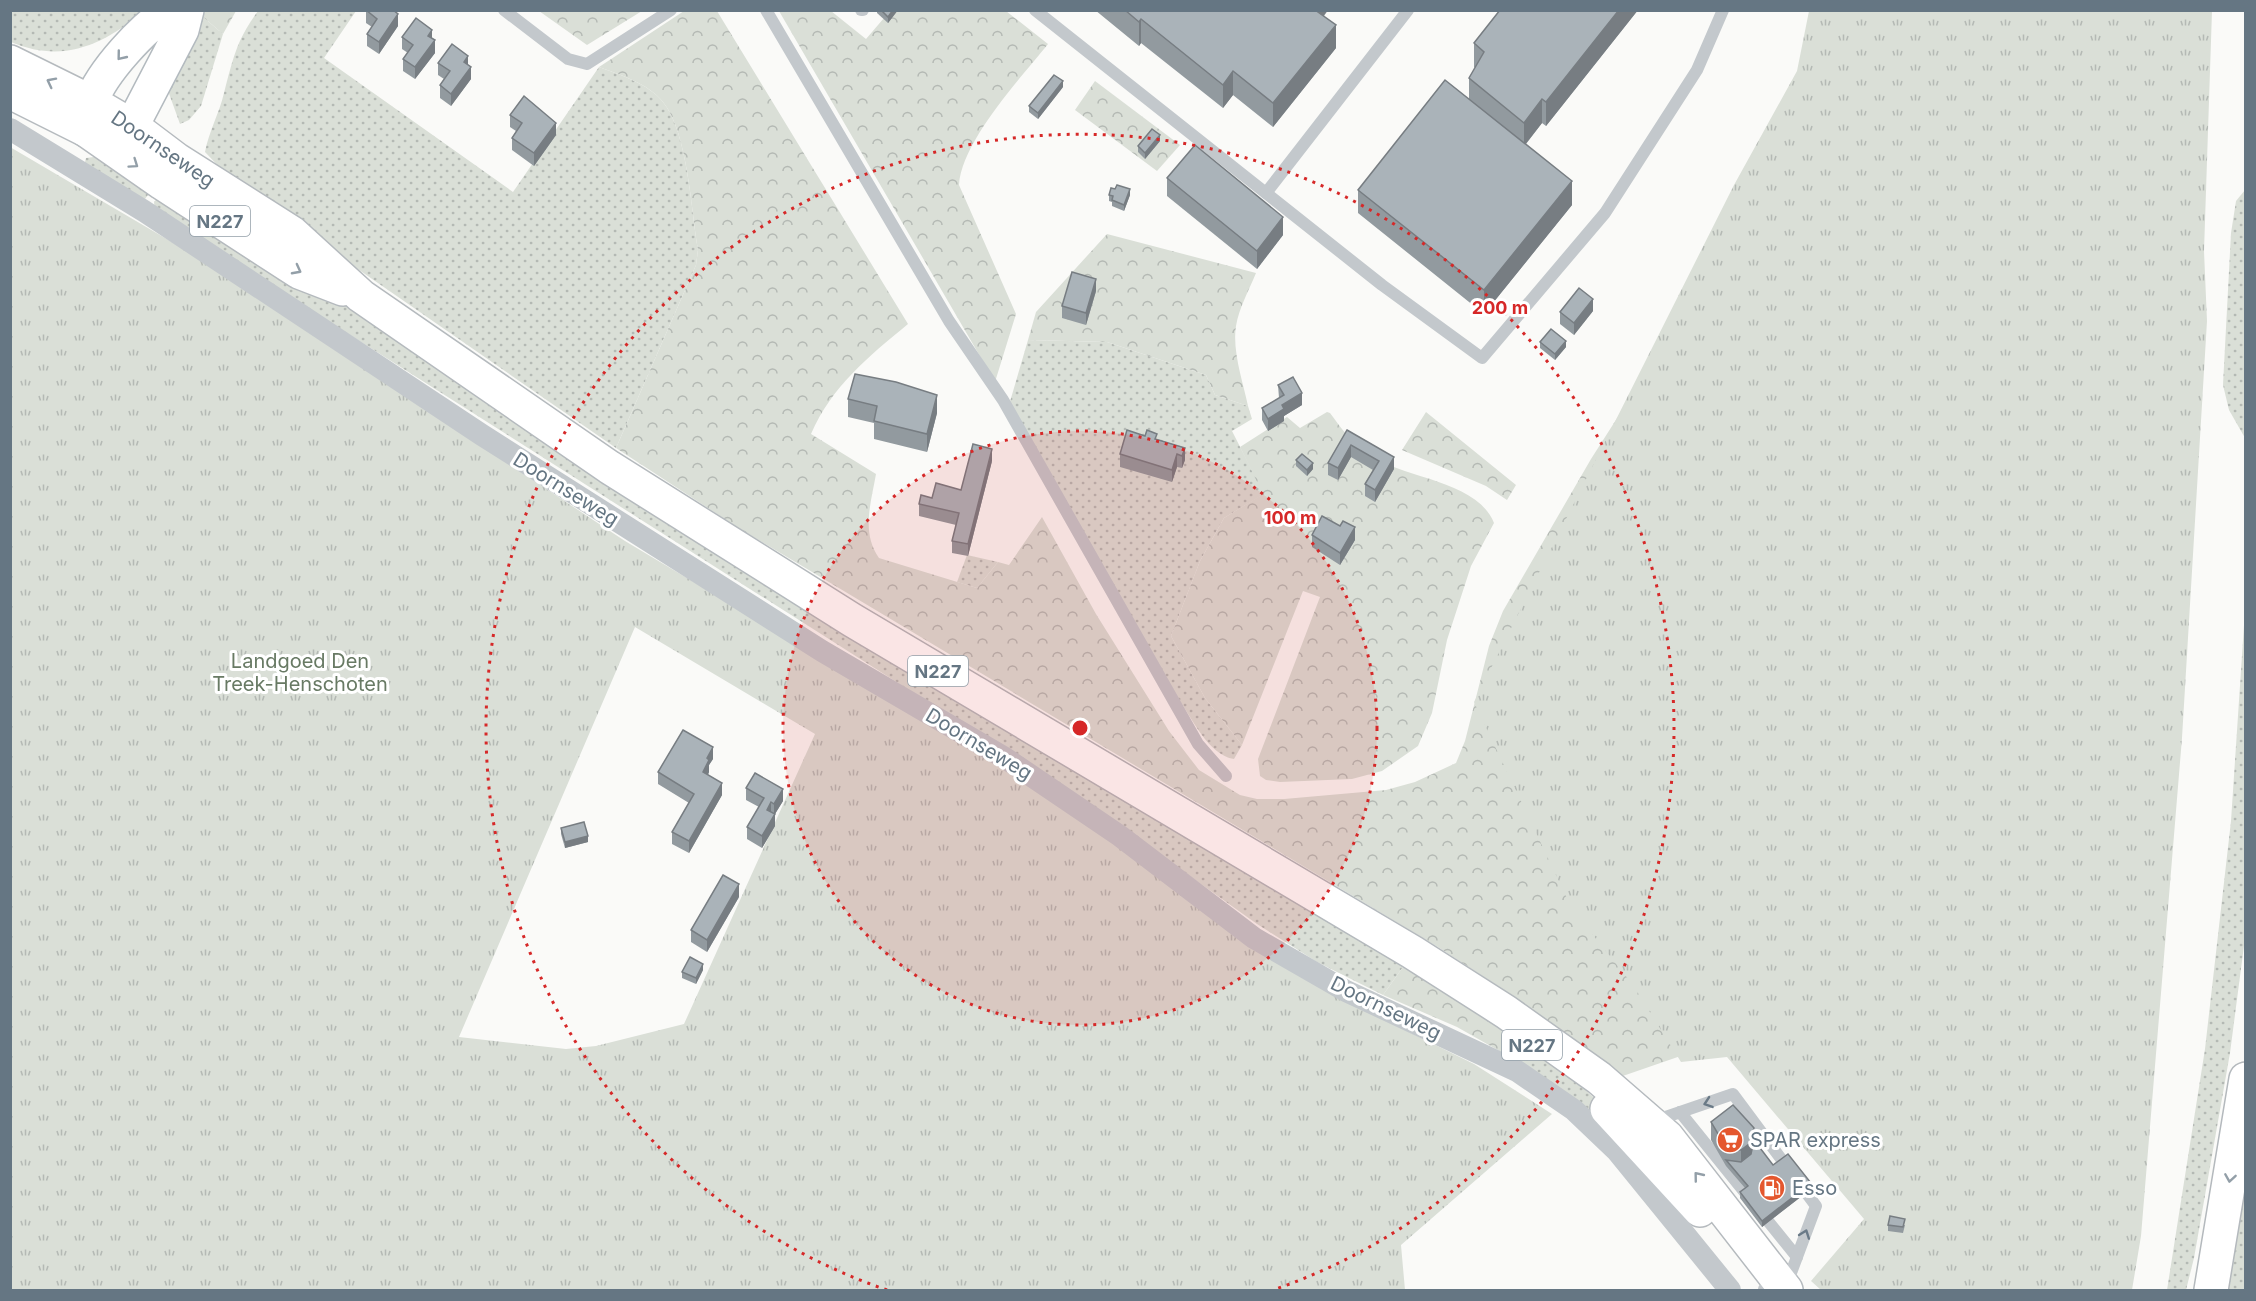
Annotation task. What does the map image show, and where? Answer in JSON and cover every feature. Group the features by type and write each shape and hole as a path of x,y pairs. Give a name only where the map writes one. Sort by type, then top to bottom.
{"main road":[{"path":"171,10 159,17 120,55 88,116 132,126 182,30 187,10"},
{"name":"Doornseweg","path":"10,62 88,116 162,183 299,272 362,296"},
{"name":"Doornseweg","path":"10,92 88,116"},
{"name":"Doornseweg","path":"132,126 177,160 292,233 362,296 609,467 852,620 1412,952 1584,1084 1657,1128 1667,1137 1775,1290"},
{"path":"2211,1290 2246,1079"}],"street":[{"name":"Doornseweg","path":"66,162 88,116"},
{"name":"Doornseweg","path":"10,129 144,211 502,448 822,651 1005,758 1120,836 1254,938 1346,991 1517,1071 1574,1110 1617,1151 1730,1290"}],"lane":[{"path":"504,10 568,58 586,63 671,10"},
{"path":"766,10 949,321 1003,400 1197,744 1226,776"},
{"path":"1035,10 1382,285 1482,358 1605,213 1697,70 1723,10"},
{"path":"1266,193 1408,10"},
{"name":"Doornseweg","path":"1775,1290 1797,1257 1816,1206 1733,1094 1657,1128 1797,1257"}],"green space":[{"path":"10,11 144,11 98,42 82,48 48,51 11,42"},
{"path":"206,11 236,11 223,34 202,16"},
{"path":"258,11 356,11 324,58 513,192 599,67 642,85 663,102 678,133 683,152 698,250 696,265 616,448 287,220 226,174 205,152 236,50"},
{"path":"539,11 642,11 587,45"},
{"path":"684,11 717,11 908,324 852,373 829,401 811,434 876,474 870,506 869,528 873,548 879,558 977,588 998,562 1009,565 1042,517 1096,614 1169,731 1199,770 1240,795 1257,799 1284,799 1386,790 1415,782 1456,763 1465,741 1489,646 1503,611 1591,459 1628,401 1698,1050 1617,1078 1504,990 1438,947 737,527 616,448 696,265 698,250 683,152 671,116 663,102 650,90 633,80 599,67"},
{"path":"779,11 831,11 866,39 890,11 1006,11 1048,44 1008,92 981,130 970,149 959,185 1016,314 995,382"},
{"path":"1809,11 2212,11 2204,251 2207,321 2182,738 2141,1236 2132,1290 1821,1290 1811,1281 1864,1219 1727,1057 1681,1062 1633,985 1572,909 1474,702 1734,185 1797,71"},
{"path":"202,16 223,34 201,106 189,120 180,124 167,88"},
{"path":"1095,81 1180,145 1157,171 1075,110"},
{"name":"Landgoed Den Treek-Henschoten","path":"10,147 182,248 625,541 1052,796 1348,1002 1474,1064 1552,1114 1401,1245 1405,1290 11,1290","holes":["635,627 815,734 684,1024 596,1046 566,1049 459,1037"]},
{"path":"101,156 153,188 145,199 84,166 86,158"},
{"path":"2245,190 2245,438 2229,410 2223,385 2231,233 2236,201"},
{"path":"163,192 366,314 1408,960 1383,995 1317,962 1257,924 1135,837 983,737 155,211 154,202"},
{"path":"1107,234 1256,273 1239,313 1235,336 1248,406 1215,395 1206,375 1107,342 1028,340 1036,312"},
{"path":"1028,340 1107,342 1206,375 1215,395 1248,406 1252,419 1232,431 1264,494 1224,518 1200,561 1171,636 1205,698 1242,745 1234,759 1216,751 1195,725 1009,405"},
{"path":"1327,412 1367,454 1382,462 1456,489 1485,509 1494,523 1471,566 1447,640 1432,713 1418,746 1382,771 1352,779 1280,782 1266,780 1260,776 1258,759 1320,597 1303,591 1242,745 1205,698 1171,636 1200,561 1224,518 1263,494 1240,447 1287,417 1300,428"},
{"path":"1426,412 1516,485 1507,500 1486,486 1402,450"},
{"path":"967,555 998,562 977,588 957,582"},
{"path":"2245,610 2245,938 2230,1053 2194,1258 2186,1290 2167,1290 2205,1049 2231,821"},
{"path":"1408,960 1523,1039 1510,1057 1457,1027 1383,995"},
{"path":"1523,1039 1561,1068 1652,1150 1663,1168 1510,1057"},
{"path":"2245,1156 2245,1290 2219,1290"}],"building":[{"path":"366,10 393,10 398,14 379,42 367,34 377,19"},
{"path":"881,10 893,10 888,17"},
{"path":"1125,10 1315,10 1336,25 1273,103 1233,71 1223,85 1141,19 1139,22"},
{"path":"1500,10 1619,10 1546,102 1542,99 1524,123 1469,78 1484,52 1474,43"},
{"path":"416,18 432,30 428,36 435,40 415,67 403,59 413,45 402,37"},
{"path":"452,44 468,56 464,62 471,67 451,94 440,85 450,71 438,63"},
{"path":"1054,75 1063,81 1038,113 1029,106"},
{"path":"1445,80 1572,181 1484,290 1358,190"},
{"path":"524,96 556,123 534,153 512,138 522,123 510,115"},
{"path":"1152,129 1160,135 1145,153 1138,146"},
{"path":"1195,145 1283,217 1257,251 1167,178"},
{"path":"1117,185 1130,189 1124,205 1112,200 1113,196 1109,195 1111,188 1115,189"},
{"path":"1072,272 1096,279 1086,313 1062,306"},
{"path":"1579,288 1593,299 1574,323 1560,312"},
{"path":"1551,329 1566,341 1555,354 1540,342"},
{"path":"855,374 896,382 937,395 927,434 874,421 877,406 848,399"},
{"path":"1293,377 1302,393 1282,405 1284,409 1268,419 1262,408 1284,395 1278,385"},
{"path":"1127,430 1145,436 1147,430 1157,434 1155,439 1185,448 1182,456 1177,454 1172,470 1120,454"},
{"path":"1347,430 1394,457 1375,490 1365,484 1379,461 1351,445 1338,468 1328,463"},
{"path":"973,444 992,449 968,544 952,541 959,513 919,504 921,495 932,498 936,483 961,490"},
{"path":"1302,454 1313,463 1307,470 1296,460"},
{"path":"1322,516 1340,526 1343,521 1355,527 1340,553 1312,535"},
{"path":"683,730 713,747 703,772 722,783 689,841 672,832 694,794 658,772"},
{"path":"755,773 783,789 774,804 771,802 767,810 775,814 762,836 747,827 764,798 746,788"},
{"path":"584,822 588,836 565,842 561,828"},
{"path":"723,875 739,884 707,940 691,930"},
{"path":"690,957 703,964 696,978 682,972"},
{"path":"1733,1105 1754,1128 1749,1144 1741,1150 1727,1149 1711,1122"},
{"path":"1754,1140 1773,1165 1788,1154 1811,1183 1762,1221 1740,1192 1748,1186 1726,1160 1741,1162 1751,1154"},
{"path":"1890,1216 1905,1219 1903,1227 1888,1225"}],"place":[{"name":"SPAR express","path":"1730,1140"},
{"name":"Esso","path":"1772,1188"}]}
